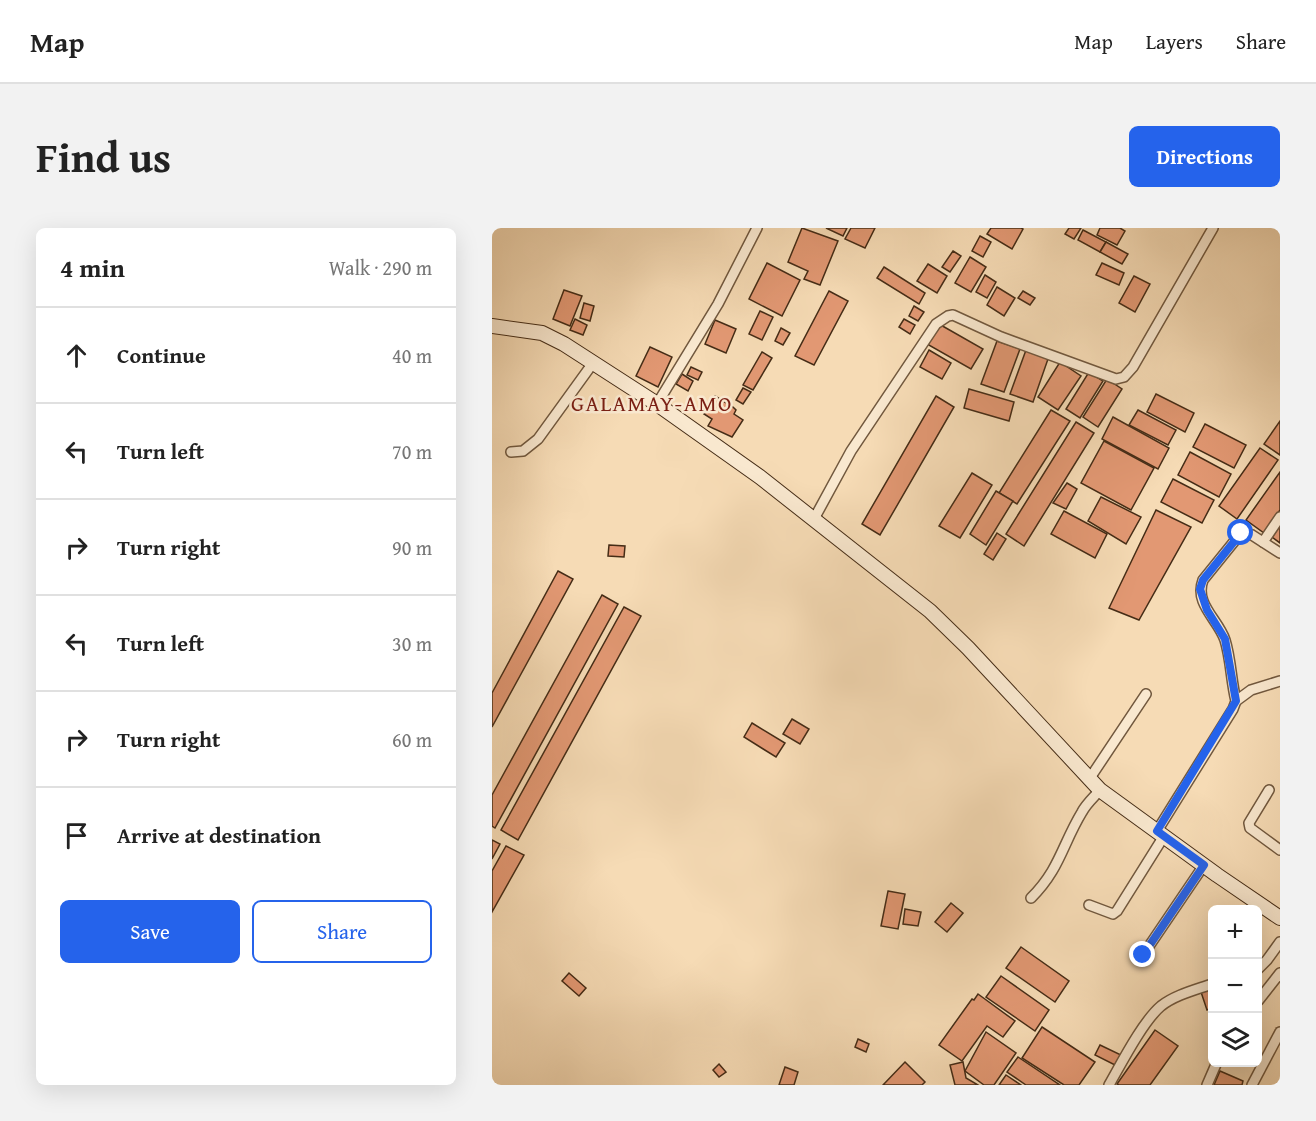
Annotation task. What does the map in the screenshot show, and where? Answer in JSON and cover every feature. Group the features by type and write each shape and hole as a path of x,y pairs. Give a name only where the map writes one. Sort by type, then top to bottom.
{"street":[{"path":"657,404 718,304 757,228"},
{"path":"814,519 851,451 936,324 953,315 1001,337 1095,372 1116,379 1124,377 1133,367 1213,228"},
{"path":"492,326 542,333 564,344 657,404 760,477 930,611 968,648 1100,790 1280,918"},
{"path":"511,452 523,451 538,440 593,363"},
{"path":"1263,542 1280,517"},
{"path":"1236,701 1225,639 1207,610 1200,589 1203,580 1241,533 1252,535 1280,554"},
{"path":"1089,904 1113,914 1117,911 1236,701 1251,690 1280,681"},
{"path":"1090,778 1146,694"},
{"path":"1031,898 1056,868 1082,811 1100,790"},
{"path":"1269,790 1249,823 1250,828 1280,850"},
{"path":"1143,955 1204,865"},
{"path":"1262,964 1280,942"},
{"path":"1262,995 1280,973"},
{"path":"1109,1085 1161,1006 1181,995 1208,985"},
{"path":"1252,1085 1280,1032"},
{"path":"1207,1085 1215,1067"}],"building":[{"path":"802,228 838,241 820,285 804,279 808,271 788,262"},
{"path":"826,228 847,228 843,236"},
{"path":"851,228 875,228 865,248 845,239"},
{"path":"991,228 1023,229 1012,249 987,234"},
{"path":"1069,228 1081,228 1074,239 1065,234"},
{"path":"1100,228 1120,228 1125,231 1117,245 1097,235"},
{"path":"1083,230 1106,242 1100,252 1078,240"},
{"path":"980,236 991,242 983,257 972,251"},
{"path":"1106,242 1128,254 1122,264 1100,252"},
{"path":"953,251 961,256 950,272 942,267"},
{"path":"970,257 986,267 971,292 955,283"},
{"path":"767,263 800,280 782,316 749,299"},
{"path":"1102,263 1124,273 1119,285 1096,275"},
{"path":"928,264 947,276 937,293 917,281"},
{"path":"884,267 925,293 919,304 877,278"},
{"path":"985,275 996,282 987,298 976,292"},
{"path":"1134,276 1150,284 1135,312 1119,303"},
{"path":"997,287 1015,298 1004,316 987,305"},
{"path":"564,290 582,296 570,326 553,319"},
{"path":"829,291 848,301 814,365 795,356"},
{"path":"1023,291 1035,298 1030,305 1018,298"},
{"path":"584,303 594,306 590,321 580,318"},
{"path":"914,306 924,312 918,321 909,316"},
{"path":"760,311 773,317 762,340 749,334"},
{"path":"575,319 587,325 583,335 570,330"},
{"path":"904,319 915,325 910,334 899,327"},
{"path":"715,320 736,329 726,353 705,344"},
{"path":"939,324 983,349 971,369 927,344"},
{"path":"781,328 790,333 783,345 775,341"},
{"path":"997,341 1020,349 1004,392 981,384"},
{"path":"650,347 672,357 658,387 636,376"},
{"path":"929,350 951,363 942,379 920,367"},
{"path":"1026,350 1048,359 1033,402 1010,394"},
{"path":"762,352 772,358 753,390 743,385"},
{"path":"1060,362 1081,376 1058,410 1038,397"},
{"path":"691,367 702,372 698,380 687,375"},
{"path":"1089,372 1103,381 1080,418 1066,409"},
{"path":"682,374 693,381 688,391 676,384"},
{"path":"1107,379 1122,389 1098,427 1083,417"},
{"path":"743,388 751,392 743,404 736,400"},
{"path":"969,389 1014,402 1009,421 964,408"},
{"path":"1156,394 1194,413 1185,432 1147,412"},
{"path":"715,396 733,407 736,410 734,414 743,420 732,437 708,426 712,419 704,414"},
{"path":"936,396 954,407 880,535 862,524"},
{"path":"1051,410 1070,421 1017,504 999,493"},
{"path":"1138,410 1176,430 1168,445 1129,425"},
{"path":"1113,417 1169,448 1158,469 1102,439"},
{"path":"1280,421 1280,455 1264,444"},
{"path":"1076,422 1094,433 1024,546 1006,534"},
{"path":"1205,424 1246,445 1234,468 1193,447"},
{"path":"1104,441 1154,468 1131,510 1081,483"},
{"path":"1260,448 1278,460 1237,519 1219,506"},
{"path":"1190,452 1231,474 1219,497 1178,475"},
{"path":"1280,472 1280,510 1264,533 1246,520"},
{"path":"972,473 992,485 960,538 939,526"},
{"path":"1173,479 1214,500 1202,523 1161,502"},
{"path":"1067,483 1077,489 1066,509 1053,503"},
{"path":"996,491 1013,501 986,545 970,534"},
{"path":"1101,497 1141,517 1126,544 1088,521"},
{"path":"1156,510 1191,527 1139,620 1109,608"},
{"path":"1064,511 1107,534 1095,558 1051,534"},
{"path":"1280,525 1280,543 1272,537"},
{"path":"997,533 1006,539 993,560 984,554"},
{"path":"609,545 625,546 624,557 608,556"},
{"path":"558,571 573,579 492,727 492,693"},
{"path":"602,595 618,604 495,828 492,826 492,795"},
{"path":"624,607 641,616 518,840 501,830"},
{"path":"792,719 809,729 800,744 783,734"},
{"path":"752,723 785,743 776,757 744,737"},
{"path":"492,840 500,844 492,859"},
{"path":"506,846 524,855 492,912 492,871"},
{"path":"888,891 905,894 898,929 881,926"},
{"path":"951,903 963,913 947,932 935,922"},
{"path":"905,909 921,912 918,926 903,924"},
{"path":"1021,947 1069,981 1055,1002 1006,968"},
{"path":"569,973 586,988 579,996 562,981"},
{"path":"1001,976 1049,1010 1035,1031 986,997"},
{"path":"1208,989 1207,1010 1201,992"},
{"path":"978,994 1015,1021 1003,1037 987,1026 962,1061 939,1045"},
{"path":"1042,1027 1095,1062 1079,1085 1064,1085 1022,1058"},
{"path":"1155,1030 1178,1046 1150,1085 1117,1084"},
{"path":"986,1032 1016,1053 994,1085 984,1085 965,1071"},
{"path":"858,1039 869,1044 866,1052 855,1047"},
{"path":"1100,1045 1121,1055 1115,1065 1095,1055"},
{"path":"1018,1057 1060,1085 1026,1085 1007,1072"},
{"path":"905,1062 925,1082 922,1085 883,1085"},
{"path":"963,1062 966,1078 978,1085 955,1085 950,1065"},
{"path":"719,1064 726,1072 719,1077 713,1070"},
{"path":"785,1067 798,1072 794,1085 779,1085"},
{"path":"1220,1071 1243,1081 1242,1085 1214,1085"},
{"path":"1006,1075 1021,1085 999,1085"}],"district":[{"name":"GALAMAY-AMO","path":"652,403"}],"route":[{"path":"1143,955 1204,865 1157,831 1236,701 1225,639 1207,610 1200,589 1203,580 1241,533"}]}
